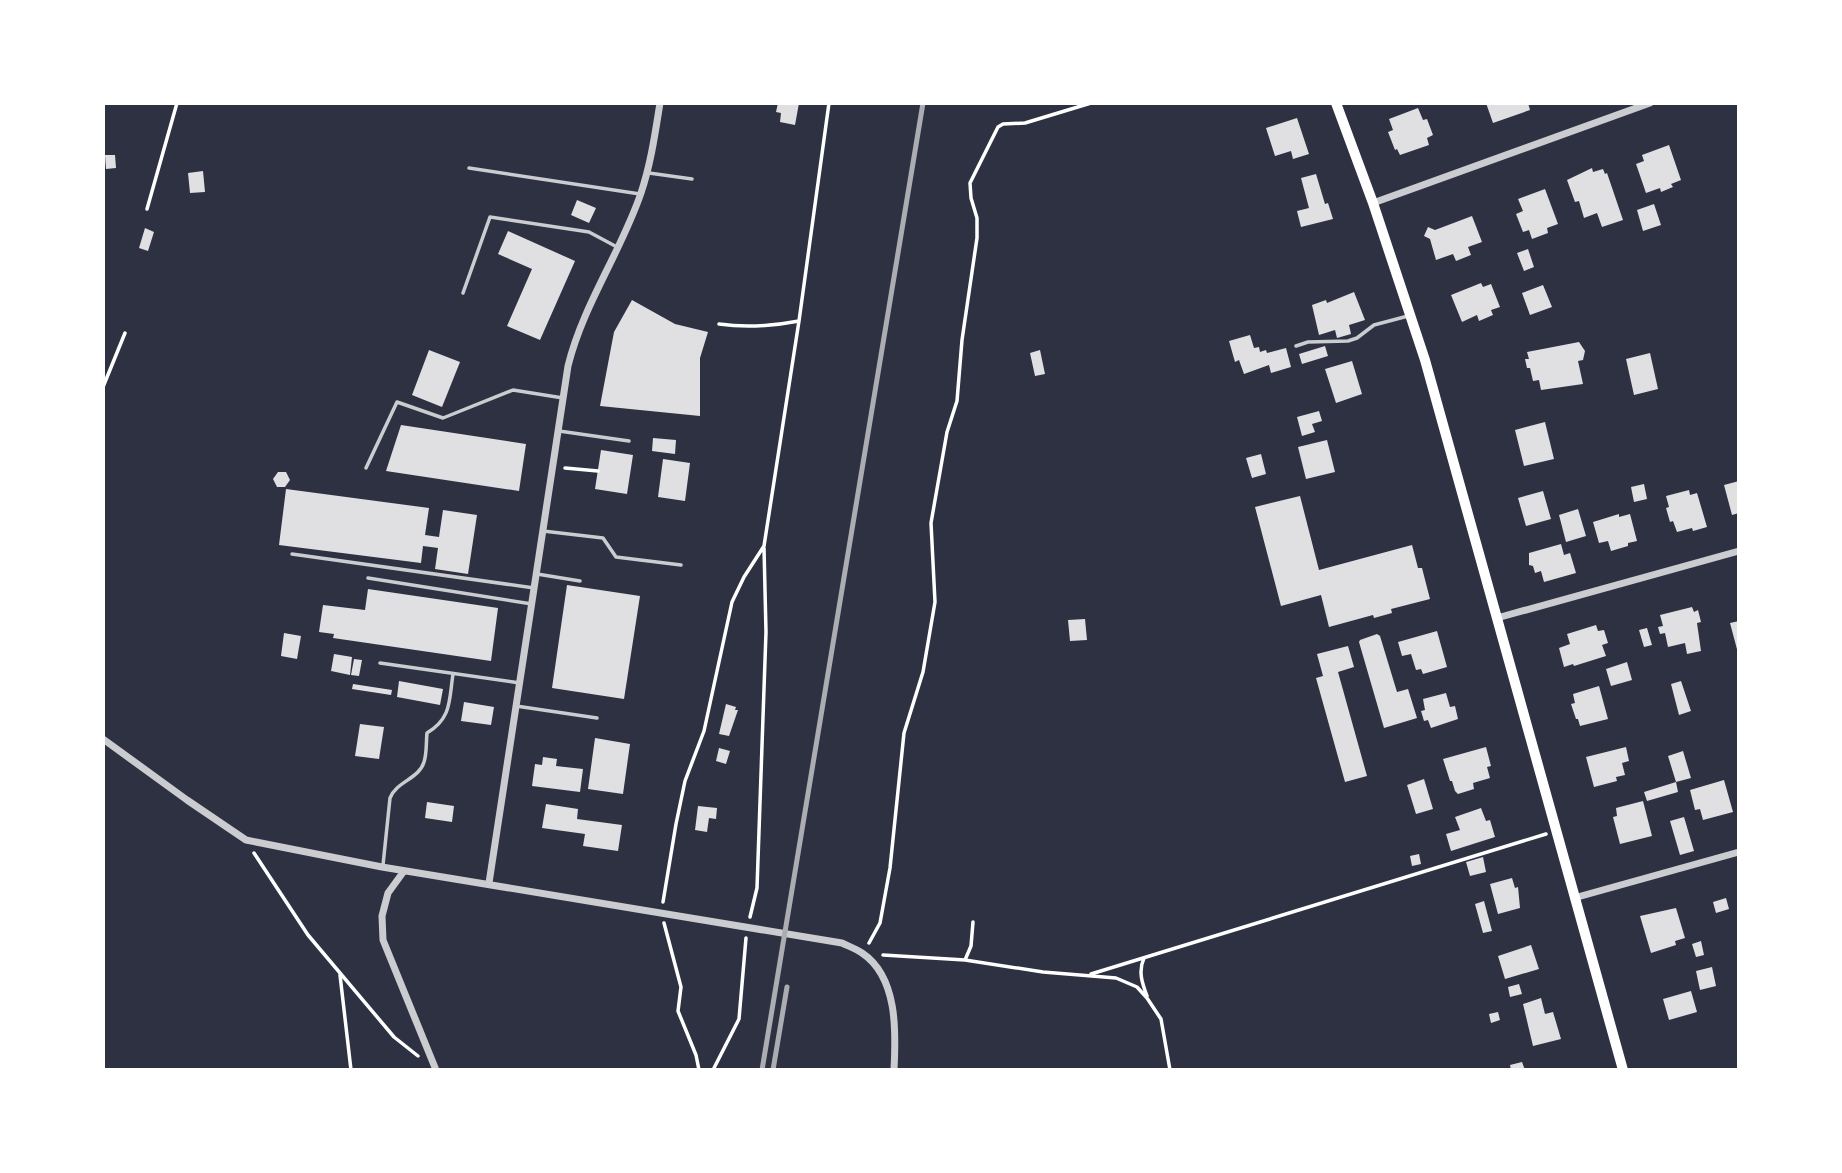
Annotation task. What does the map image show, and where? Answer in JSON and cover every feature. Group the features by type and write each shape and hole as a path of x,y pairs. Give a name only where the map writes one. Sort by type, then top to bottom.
{"main road":[{"path":"1336,103 1373,203 1425,360 1623,1070"}],"street":[{"path":"489,883 552,467 575,337 640,194 652,154 660,103"},
{"path":"1373,203 1650,103"},
{"path":"1497,618 1739,551"},
{"path":"103,738 246,840 404,871 842,943 864,954 882,975 892,1004 896,1034 894,1070"},
{"path":"1574,898 1739,852"},
{"path":"404,871 388,894 382,916 383,940 436,1070"}],"lane":[{"path":"469,168 640,194"},
{"path":"646,172 692,179"},
{"path":"463,293 490,217 589,232 617,247"},
{"path":"1296,346 1314,341 1348,341 1357,338 1374,325 1410,316"},
{"path":"366,468 397,402 443,418 513,390 563,398"},
{"path":"558,431 629,441"},
{"path":"543,531 603,538 616,557 681,565"},
{"path":"292,554 534,588"},
{"path":"536,574 580,581"},
{"path":"368,578 532,604"},
{"path":"380,663 520,683"},
{"path":"382,867 390,798 394,788 414,776 424,764 427,733 447,715 453,674"},
{"path":"516,706 597,718"}],"path":[{"path":"147,209 177,103"},
{"path":"749,923 757,888 766,632 764,546 829,103"},
{"path":"1091,103 1026,123 1003,124 993,134 970,183 977,218 977,238 962,340 957,401 947,432 931,523 935,602 923,672 904,733 890,867 880,923 864,954 965,960 1042,972 1116,978 1137,987 1161,1019 1170,1070"},
{"path":"719,324 776,326 799,321"},
{"path":"103,387 125,333"},
{"path":"552,467 598,471"},
{"path":"699,1070 696,1055 677,1011 681,987 662,913 665,882 685,781 704,731 732,602 764,546"},
{"path":"1090,975 1556,831"},
{"path":"246,840 308,935 394,1037 424,1062"},
{"path":"965,960 971,946 973,922"},
{"path":"713,1070 739,1019 747,935"},
{"path":"1144,958 1141,966 1142,981 1147,998"},
{"path":"340,973 351,1070"}],"building":[{"path":"778,103 799,103 795,125 780,122 781,113 776,112"},
{"path":"1486,103 1528,103 1530,110 1493,123"},
{"path":"1418,108 1423,120 1427,119 1433,135 1427,138 1429,145 1400,155 1397,149 1395,150 1388,132 1393,130 1389,119"},
{"path":"1297,118 1309,154 1293,159 1291,151 1275,156 1266,128"},
{"path":"1669,145 1681,180 1661,192 1660,188 1646,193 1636,164 1644,161 1642,155"},
{"path":"105,155 115,155 116,168 106,169"},
{"path":"1592,168 1593,172 1603,169 1605,174 1607,173 1623,220 1602,227 1597,213 1584,218 1579,201 1575,202 1567,180"},
{"path":"203,171 205,192 190,193 188,173"},
{"path":"1316,174 1325,204 1328,203 1333,219 1301,227 1297,211 1309,208 1301,178"},
{"path":"1545,189 1558,224 1547,228 1548,233 1532,239 1529,230 1523,232 1516,214 1523,211 1518,199"},
{"path":"577,200 596,208 589,223 571,215"},
{"path":"1654,204 1661,225 1643,231 1637,210"},
{"path":"1472,216 1482,242 1468,247 1471,255 1456,261 1453,254 1436,260 1430,239 1424,236 1428,227 1435,230"},
{"path":"145,228 154,232 148,251 139,248"},
{"path":"508,231 575,261 540,340 507,326 532,269 498,254"},
{"path":"1528,249 1534,267 1524,271 1517,253"},
{"path":"1481,283 1483,287 1491,284 1500,307 1491,310 1493,315 1479,321 1477,315 1462,322 1451,295"},
{"path":"1543,285 1552,307 1530,315 1522,293"},
{"path":"1354,292 1365,320 1349,325 1351,334 1337,338 1335,330 1319,335 1312,305 1326,300 1327,303"},
{"path":"632,300 675,324 708,332 700,358 700,416 600,406 614,332"},
{"path":"1250,335 1254,348 1259,347 1260,352 1286,348 1291,367 1271,373 1269,365 1244,374 1239,360 1235,362 1229,341"},
{"path":"1579,342 1585,351 1583,360 1578,361 1583,384 1541,390 1539,380 1533,381 1530,368 1527,368 1527,352"},
{"path":"1325,346 1328,356 1302,364 1299,354"},
{"path":"429,350 460,362 442,407 412,395"},
{"path":"1040,350 1045,374 1035,376 1030,353"},
{"path":"1650,353 1658,389 1634,395 1626,359"},
{"path":"1352,361 1362,394 1336,403 1325,369"},
{"path":"1319,411 1322,421 1312,424 1315,432 1302,436 1297,417"},
{"path":"1545,422 1554,459 1524,466 1515,430"},
{"path":"401,425 526,444 519,491 386,471"},
{"path":"653,438 676,440 675,454 652,451"},
{"path":"1327,440 1335,472 1306,479 1298,447"},
{"path":"601,450 633,455 627,494 595,489"},
{"path":"1261,454 1266,474 1252,478 1246,458"},
{"path":"663,459 690,463 685,501 658,497"},
{"path":"278,472 286,472 290,480 285,487 277,487 273,479"},
{"path":"1739,481 1739,513 1732,515 1724,485"},
{"path":"1644,484 1647,499 1634,502 1631,487"},
{"path":"286,489 429,508 425,535 439,537 443,510 477,515 468,574 435,569 438,548 423,546 421,563 279,545"},
{"path":"1689,490 1690,495 1697,493 1707,527 1677,532 1673,521 1670,522 1666,496"},
{"path":"1543,491 1551,519 1526,526 1518,498"},
{"path":"1300,496 1319,570 1412,545 1418,568 1422,568 1430,599 1391,609 1392,613 1374,618 1373,615 1329,627 1321,595 1281,606 1255,507"},
{"path":"1578,509 1586,536 1566,542 1559,515"},
{"path":"1619,514 1619,517 1630,514 1637,541 1611,551 1608,541 1599,543 1593,522"},
{"path":"1561,544 1564,555 1570,553 1576,573 1544,582 1541,571 1535,573 1533,566 1529,565 1529,553"},
{"path":"567,585 640,596 624,699 552,688"},
{"path":"368,589 498,608 491,661 333,638 334,634 319,632 323,605 365,610"},
{"path":"1692,607 1694,612 1698,610 1701,622 1697,623 1701,651 1687,654 1685,643 1668,647 1665,633 1660,634 1658,627 1663,626 1660,615"},
{"path":"1085,619 1087,640 1070,641 1068,620"},
{"path":"1739,621 1739,652 1738,653 1730,623"},
{"path":"1596,625 1598,631 1604,630 1608,643 1602,645 1606,656 1564,667 1559,648 1570,644 1567,634"},
{"path":"1647,628 1652,645 1644,647 1639,630"},
{"path":"1437,631 1447,667 1423,674 1421,669 1416,670 1411,654 1402,656 1398,642"},
{"path":"284,633 301,636 297,659 281,656"},
{"path":"1377,634 1380,636 1397,692 1408,689 1417,718 1384,728 1359,642"},
{"path":"1348,646 1354,667 1338,672 1367,776 1345,782 1316,678 1323,676 1317,654"},
{"path":"334,654 352,657 350,675 331,671"},
{"path":"354,659 362,660 359,676 351,675"},
{"path":"1627,662 1632,680 1611,686 1606,669"},
{"path":"399,681 443,689 440,705 397,697"},
{"path":"1681,681 1691,711 1679,715 1671,684"},
{"path":"353,684 392,690 391,695 352,689"},
{"path":"1599,686 1608,719 1580,726 1571,704 1575,703 1573,694"},
{"path":"1446,693 1450,707 1455,706 1458,719 1431,728 1428,720 1424,721 1421,711 1425,710 1423,699"},
{"path":"464,702 494,707 491,725 461,721"},
{"path":"726,704 738,710 729,736 719,734"},
{"path":"360,724 384,727 379,759 355,756"},
{"path":"595,738 630,744 623,794 588,789"},
{"path":"1486,747 1491,766 1487,767 1490,778 1473,783 1474,789 1458,794 1450,781 1443,759"},
{"path":"1626,747 1629,761 1622,763 1625,775 1616,777 1617,781 1594,787 1586,757"},
{"path":"719,748 730,751 726,764 716,761"},
{"path":"1683,751 1691,778 1676,782 1668,756"},
{"path":"543,757 557,759 556,766 583,769 580,792 532,786 535,764 542,765"},
{"path":"1424,779 1433,809 1416,814 1407,785"},
{"path":"1724,780 1733,812 1703,820 1700,809 1695,810 1690,790"},
{"path":"1676,782 1678,792 1647,801 1644,792"},
{"path":"1643,801 1652,836 1620,844 1613,817 1617,816 1616,808"},
{"path":"427,802 454,806 452,822 425,818"},
{"path":"546,804 578,809 577,819 622,825 618,851 583,846 585,834 542,828"},
{"path":"698,806 717,808 716,819 709,818 707,832 695,830"},
{"path":"1481,808 1486,821 1490,820 1495,837 1451,851 1446,834 1460,830 1455,817"},
{"path":"1684,817 1694,851 1680,855 1670,821"},
{"path":"1419,854 1421,864 1412,866 1410,856"},
{"path":"1483,857 1486,872 1470,876 1466,862"},
{"path":"1512,878 1515,888 1518,887 1520,908 1498,914 1490,884"},
{"path":"1726,898 1729,909 1716,913 1713,902"},
{"path":"1484,901 1492,931 1483,933 1475,904"},
{"path":"1676,908 1685,938 1675,941 1676,945 1651,953 1640,916"},
{"path":"1701,941 1704,955 1696,957 1692,944"},
{"path":"1531,945 1539,969 1505,979 1498,956"},
{"path":"1712,967 1716,986 1700,990 1696,971"},
{"path":"1519,984 1522,994 1510,997 1508,987"},
{"path":"1691,991 1697,1012 1669,1020 1663,999"},
{"path":"1541,998 1545,1014 1553,1012 1561,1039 1533,1046 1523,1004"},
{"path":"1498,1012 1500,1020 1491,1023 1489,1014"},
{"path":"1522,1062 1525,1070 1511,1070 1510,1065"}],"railway":[{"path":"762,1070 923,103"},
{"path":"773,1070 787,987"}]}
